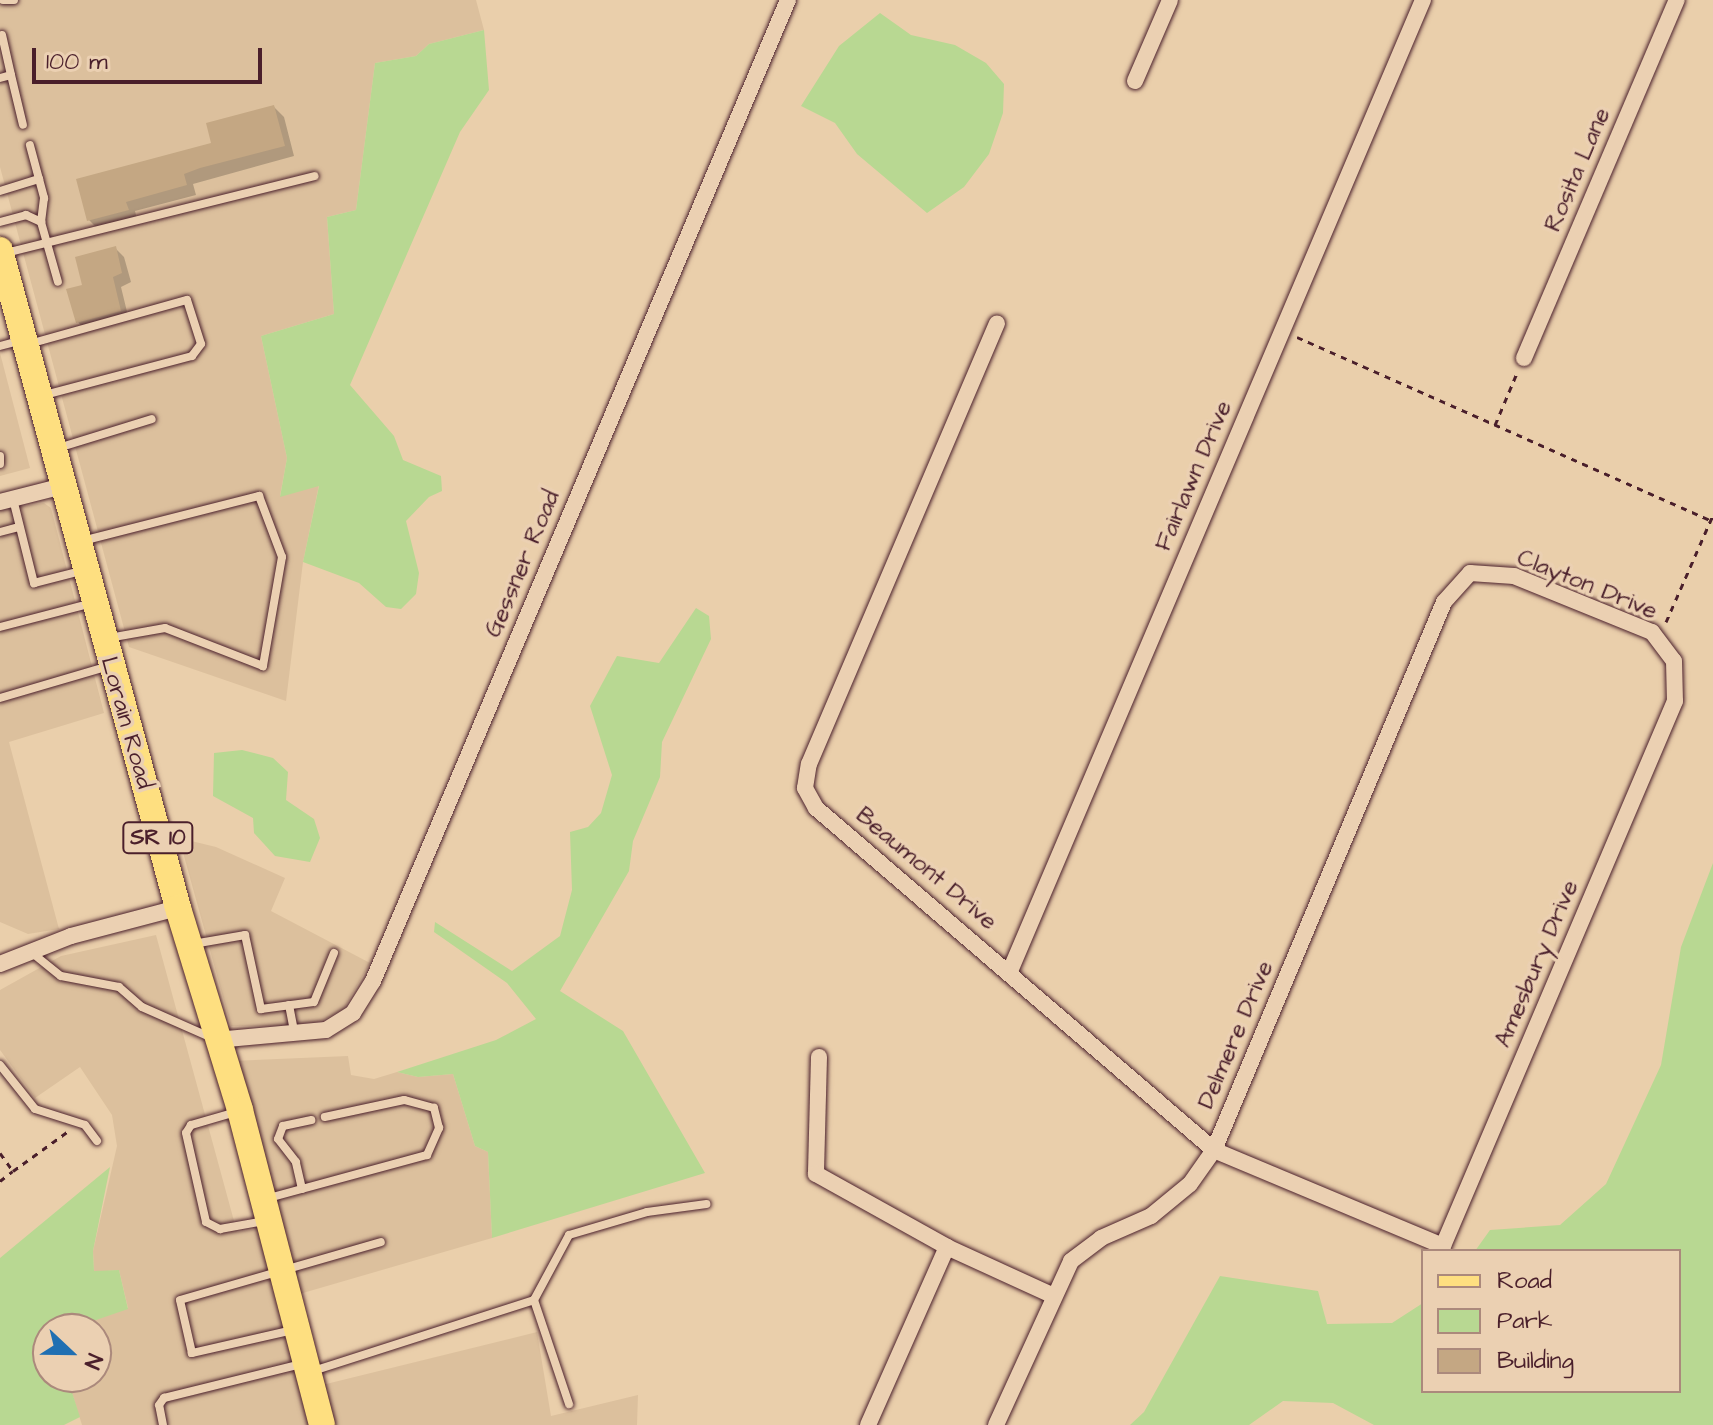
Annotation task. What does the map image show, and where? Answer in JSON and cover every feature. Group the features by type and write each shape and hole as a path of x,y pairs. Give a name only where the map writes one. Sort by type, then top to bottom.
{"main road":[{"name":"Lorain Road","path":"2,263 17,344 39,396 178,908 216,1040 240,1110 322,1425"}],"street":[{"name":"Gessner Road","path":"216,1040 295,1035 340,1024 373,981 788,0"},
{"path":"1135,81 1170,0"},
{"name":"Fairlawn Drive","path":"1010,971 1423,0"},
{"name":"Rosita Lane","path":"1524,358 1677,0"},
{"name":"Beaumont Drive","path":"997,323 809,764 805,788 816,808 1010,971 1214,1150 1443,1246"},
{"path":"6,501 63,486"},
{"name":"Clayton Drive","path":"1444,602 1470,573 1514,576 1652,632 1674,661 1675,701"},
{"name":"Delmere Drive","path":"996,1425 1052,1295 1071,1261 1101,1238 1151,1216 1190,1184 1214,1150 1444,602"},
{"name":"Amesbury Drive","path":"1443,1246 1675,701"},
{"path":"2,961 178,908"},
{"path":"819,1057 816,1174 947,1247 1052,1295"},
{"path":"868,1425 947,1247"}],"lane":[{"path":"3,1 14,0"},
{"path":"2,35 23,125"},
{"path":"0,78 11,75"},
{"path":"30,145 44,198 41,222 58,282"},
{"path":"2,263 46,242 315,176"},
{"path":"0,191 39,179"},
{"path":"0,222 26,215 41,222"},
{"path":"17,344 187,300 201,344 192,356 39,396"},
{"path":"53,450 152,419"},
{"path":"0,456 0,464"},
{"path":"78,542 259,496 282,557 263,666 165,628 103,639"},
{"path":"6,501 19,527 34,583 85,569"},
{"path":"0,532 19,527"},
{"path":"0,627 94,603"},
{"path":"0,698 110,665"},
{"path":"189,944 245,935 261,1009 314,1002 334,953"},
{"path":"31,952 61,976 119,987 142,1007 216,1040"},
{"path":"289,1005 295,1035"},
{"path":"0,1065 35,1109 79,1123 97,1141"},
{"path":"240,1110 191,1125 186,1133 206,1222 220,1229 267,1210 302,1189 427,1155 439,1128 434,1108 404,1100 325,1117"},
{"path":"302,1189 296,1162 278,1139 283,1126 311,1120"},
{"path":"163,1425 159,1405 164,1398 307,1368 534,1300 569,1235 647,1212 706,1204"},
{"path":"297,1329 192,1353 180,1300 381,1242"},
{"path":"534,1300 569,1404"}],"path":[{"path":"1297,337 1712,519 1666,622"},
{"path":"1495,425 1524,358"},
{"path":"0,1181 79,1123"},
{"path":"0,1153 13,1171"}],"shaded area":[{"path":"0,0 476,0 484,30 429,44 416,56 375,63 356,210 327,217 334,314 261,336 287,458 280,496 319,485 303,562 286,701 129,647 0,167"},
{"path":"0,353 30,468 0,476"},
{"path":"44,503 51,508 104,713 9,742 59,929 28,934 0,922 0,510"},
{"path":"179,838 216,847 285,878 271,911 370,963 343,1010 310,1026 231,1026"},
{"path":"156,935 237,1232 266,1228 316,1425 82,1425 72,1393 112,1393 112,1314 128,1308 119,1270 94,1272 93,1251 117,1146 112,1115 80,1067 35,1098 0,1050 0,990 61,956"},
{"path":"348,1056 351,1075 374,1079 397,1072 418,1077 453,1074 475,1146 488,1152 492,1238 296,1295 232,1061"},
{"path":"537,1332 551,1416 638,1395 637,1425 327,1425 318,1386"}],"green space":[{"path":"880,13 911,35 955,45 986,63 1004,84 1003,113 989,154 964,187 927,213 857,154 835,123 801,106 839,46"},
{"path":"484,30 489,90 460,132 350,385 394,436 403,460 441,476 442,491 429,497 406,521 419,573 416,594 401,609 386,607 359,583 303,562 319,486 280,497 287,458 261,336 334,314 327,217 356,210 375,63 416,56 429,44"},
{"path":"696,608 709,616 711,639 662,742 660,777 633,841 629,871 560,991 623,1031 705,1173 492,1238 488,1152 475,1146 453,1074 418,1077 397,1072 496,1040 536,1019 507,983 434,932 435,922 512,971 560,936 572,890 570,832 588,827 601,813 612,775 590,706 617,656 659,663"},
{"path":"242,750 273,758 288,772 286,800 314,819 320,838 310,862 275,856 254,833 253,818 213,796 214,753"},
{"path":"1713,863 1713,1425 1374,1425 1333,1403 1283,1401 1249,1425 1130,1425 1144,1412 1220,1276 1318,1291 1327,1324 1392,1323 1421,1304 1421,1393 1681,1393 1681,1249 1476,1249 1490,1230 1560,1225 1606,1184 1661,1065 1681,947"},
{"path":"110,1167 93,1251 94,1271 119,1270 128,1309 112,1315 32,1313 32,1393 72,1393 80,1417 64,1425 0,1425 0,1258"}],"building":[{"path":"274,105 285,146 184,174 187,185 126,202 129,210 87,221 76,179 211,143 206,123"},
{"path":"116,246 122,273 113,277 121,311 76,323 66,289 82,285 75,257"}]}
